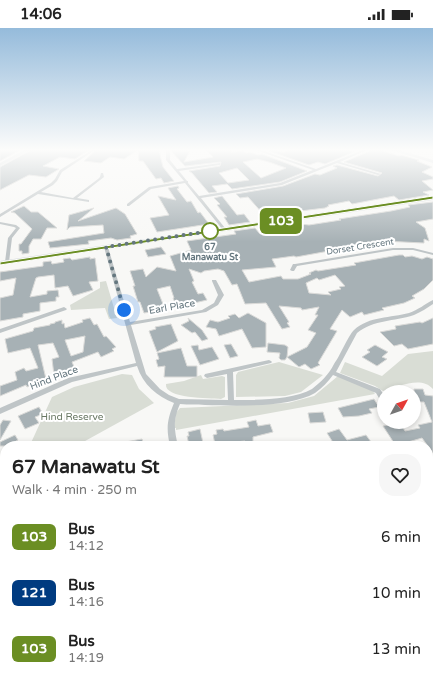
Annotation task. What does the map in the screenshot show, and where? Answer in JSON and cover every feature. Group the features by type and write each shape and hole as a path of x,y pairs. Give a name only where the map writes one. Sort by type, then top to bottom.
{"street":[{"path":"0,216 55,181"},
{"path":"74,199 98,181"},
{"path":"199,197 281,184 289,181"},
{"path":"128,205 150,188 187,182 224,229"},
{"path":"37,193 88,201"},
{"path":"0,223 18,228 10,238 4,263 433,198"},
{"path":"106,247 143,375 154,388 167,398 178,402 231,403 288,399 313,391 333,373 355,332 360,327 369,323 412,314 425,308 433,302"},
{"name":"Dorset Crescent","path":"292,270 294,265 393,249 413,249 433,254"},
{"name":"Earl Place","path":"128,324 204,311 216,304 221,296 214,281"},
{"path":"0,331 64,309"},
{"path":"207,376 269,362"},
{"name":"Hind Place","path":"0,411 70,380 139,364"},
{"path":"230,371 231,403"},
{"path":"333,373 377,390"},
{"path":"173,441 170,419 178,402"}],"green space":[{"path":"106,281 117,318 109,319 105,308 71,310 70,305 100,288 100,282"},
{"path":"433,351 433,389 428,385 416,382 402,385 377,385 377,387 340,373 345,362 382,376 408,354"},
{"path":"279,362 323,375 301,392 285,396 236,397 236,375 238,372"},
{"name":"Hind Reserve","path":"122,374 132,375 139,389 154,403 85,441 32,441 52,397 74,387"},
{"path":"201,375 203,379 222,376 225,377 225,397 221,399 189,397 172,393 167,389 166,384 184,381"},
{"path":"338,376 371,389 375,394 176,430 176,428 174,428 176,413 180,408 288,403 314,396"}],"building":[{"path":"0,181 18,181 0,190"},
{"path":"163,181 174,181 164,183"},
{"path":"199,181 226,181 228,183 244,181 283,181 232,189 227,184 212,186 217,192 209,193"},
{"path":"297,181 424,181 422,181 433,190 423,192 429,195 399,200 394,196 352,204 349,201 328,205 329,206 325,208 267,215 264,215 248,197 240,198 236,194 283,186"},
{"path":"178,186 179,188 177,189 187,202 191,201 198,213 200,212 209,224 157,232 150,218 169,215 158,196 176,200 168,188"},
{"path":"222,196 237,215 244,214 250,222 229,225 224,217 227,217 217,205 220,204 214,198"},
{"path":"433,202 433,219 416,222 425,228 429,241 424,239 424,243 384,241 296,257 272,259 276,267 242,270 249,282 281,276 283,279 298,279 311,274 309,273 316,270 318,271 356,265 354,263 399,255 403,255 405,257 412,256 422,259 427,257 433,259 433,280 424,289 412,296 415,298 404,303 382,308 384,310 364,315 362,312 350,317 342,310 330,329 337,331 318,363 320,365 311,369 305,364 299,367 287,357 307,347 316,333 308,330 318,315 315,315 319,307 302,310 301,308 279,306 289,322 287,323 290,327 282,329 266,303 245,304 237,284 232,285 224,271 218,269 204,271 201,273 189,269 194,281 192,282 198,294 203,293 207,300 177,307 170,286 157,289 163,304 161,305 163,310 144,313 140,302 138,302 130,271 143,269 146,277 157,267 176,271 170,256 191,250 187,241 236,234 234,231 255,228 260,234 278,231 277,230 293,226 292,225 309,225 341,220 339,219 410,207 408,205","holes":["335,275 345,286 339,287 341,289 328,292 331,295 309,293 306,283 317,278 319,280"]},
{"path":"24,206 31,212 38,212 57,228 47,228 41,239 33,239 29,246 29,253 22,254 22,251 19,251 19,244 21,244 32,229 15,213 11,212"},
{"path":"94,208 78,221 116,208 125,214 137,234 130,236 131,238 117,240 111,238 88,241 89,244 50,248 48,242 104,233 103,225 70,227 67,230 69,215"},
{"path":"161,247 166,254 148,257 145,250"},
{"path":"90,257 90,259 95,258 98,281 89,282 93,290 73,296 68,286 55,288 54,275 38,277 36,278 30,297 47,294 47,291 58,290 59,297 56,297 56,301 40,303 40,311 23,314 23,317 0,321 0,298 13,295 16,278 0,281 0,272 43,266 43,262 51,261 52,264 64,262 63,259 70,258 72,260"},
{"path":"248,313 266,323 266,347 252,348 242,329 219,336 216,329 206,327 210,320 218,322 230,318 228,316 235,314 239,318"},
{"path":"90,318 94,325 97,324 104,337 106,336 116,347 112,349 114,351 101,357 98,352 72,362 75,369 54,375 52,359 59,357 53,343 38,345 46,379 34,382 34,384 27,387 26,385 0,396 0,386 17,380 15,372 24,368 26,371 38,368 30,348 8,353 5,339 33,331 34,328 50,325 62,320 62,324 64,323 65,328 83,322 82,320","holes":["85,336 83,352 71,356 65,340"]},
{"path":"188,318 202,330 208,339 202,341 195,332 192,333 181,325 189,321"},
{"path":"433,318 433,344 408,349 402,344 394,346 380,332 396,329 395,326 420,322 422,323"},
{"path":"171,324 178,341 157,352 149,331 156,329 155,327"},
{"path":"268,343 285,345 288,347 287,357 285,360 281,360 279,358 280,353 267,352"},
{"path":"231,344 238,356 230,358 224,345"},
{"path":"198,345 199,350 212,347 219,359 200,365 191,346"},
{"path":"375,345 388,352 382,357 387,359 377,366 362,357 370,352 367,350"},
{"path":"181,348 187,366 197,366 197,377 164,377 165,366 158,367 156,360 159,359 157,353"},
{"path":"421,389 423,389 425,395 433,396 433,441 424,441 422,438 412,441 393,441 385,429 404,429 405,431 421,429 421,424 432,422 424,402 421,402"},
{"path":"374,399 377,404 377,407 369,409 372,413 359,416 343,417 338,408"},
{"path":"39,407 43,414 35,417 39,423 25,429 18,416"},
{"path":"323,412 326,422 310,423 308,413"},
{"path":"3,420 11,421 0,440 0,425"},
{"path":"256,420 258,426 270,424 273,432 253,437 253,441 214,441 213,435 217,434 216,430 223,429 224,431 249,427 247,422"},
{"path":"200,429 203,441 188,441 188,432"},
{"path":"339,429 347,440 366,435 370,441 332,441 327,433"},
{"path":"15,435 18,440 16,441 2,441"},
{"path":"142,439 143,441 131,441"}],"bus line":[{"name":"103","path":"0,263 433,198"}],"place":[{"name":"67 Manawatu St","path":"210,231"}],"route":[{"path":"124,310 106,247 210,231"}]}
